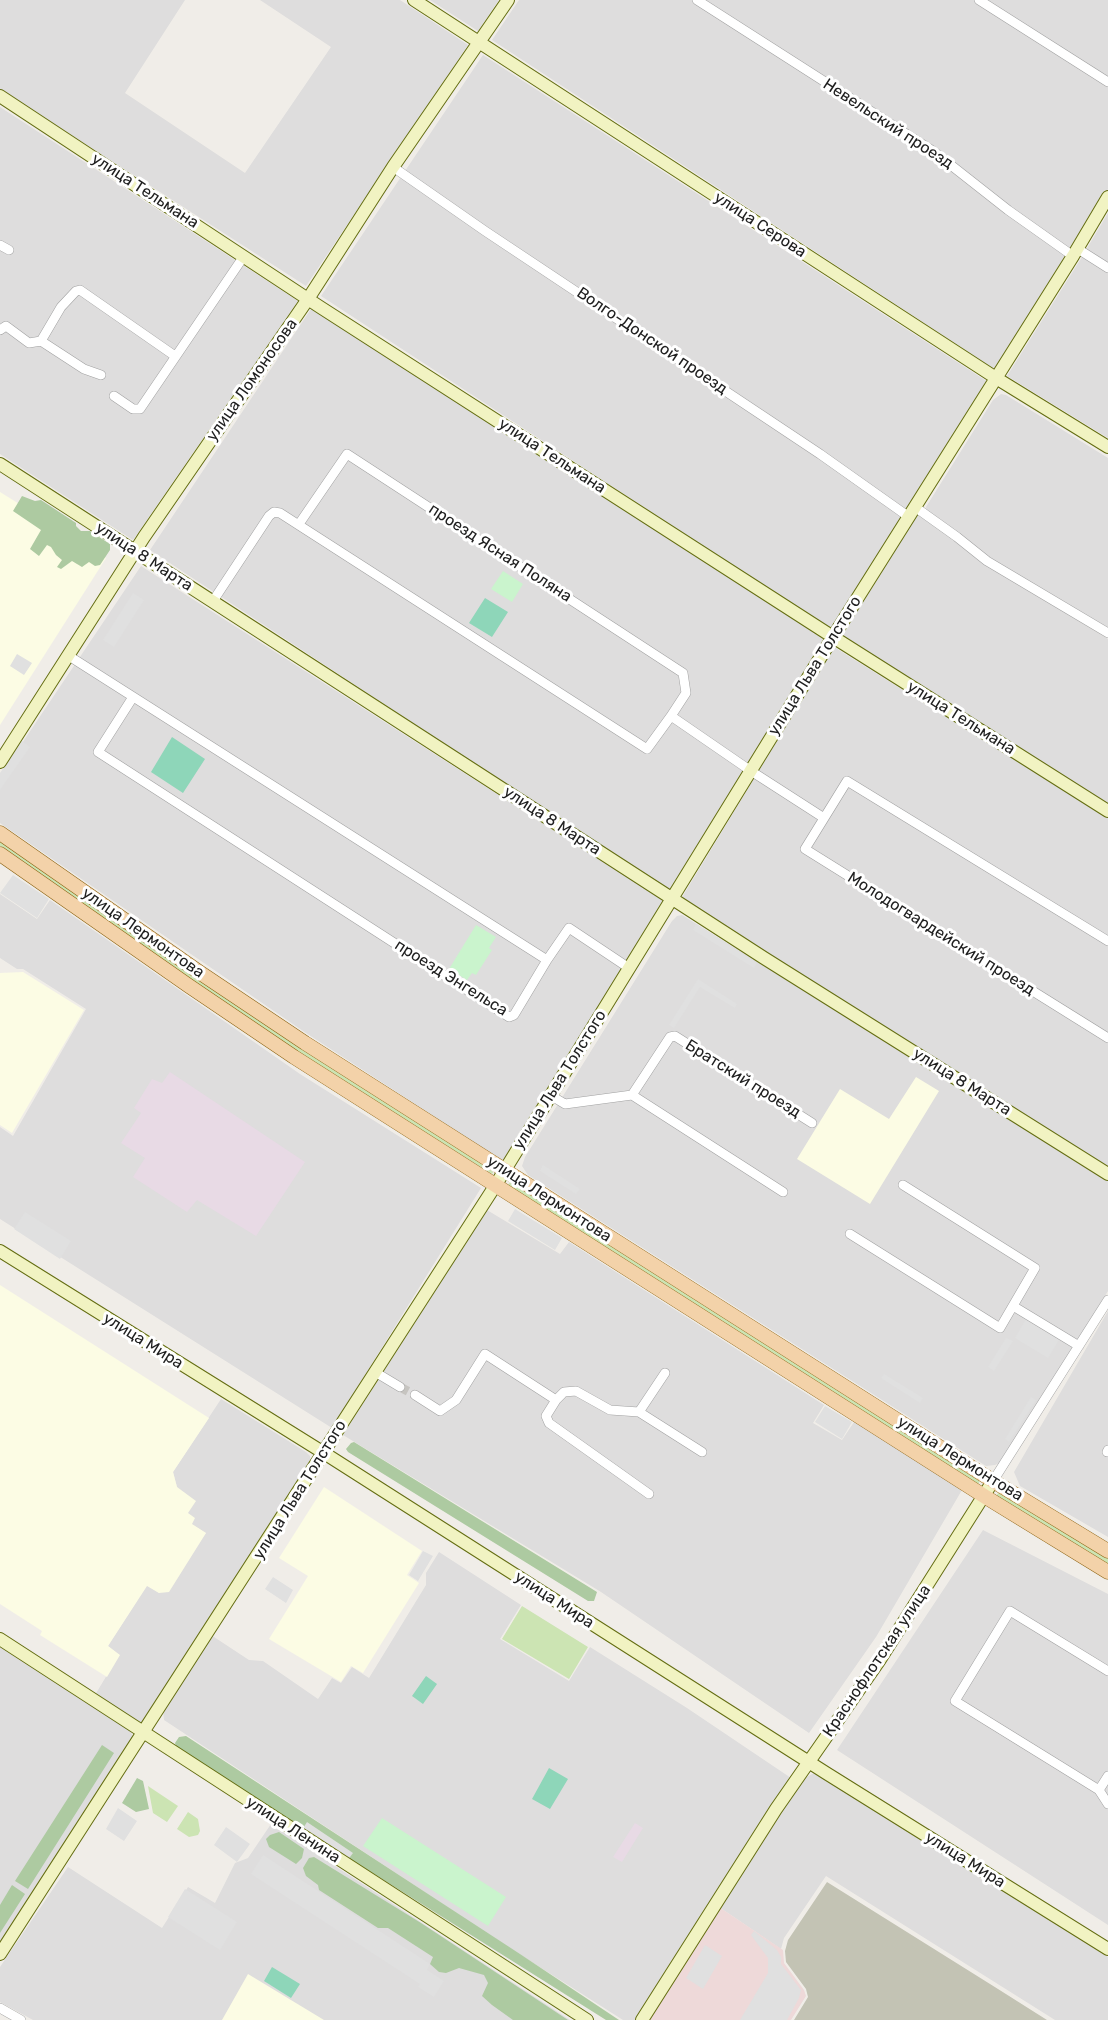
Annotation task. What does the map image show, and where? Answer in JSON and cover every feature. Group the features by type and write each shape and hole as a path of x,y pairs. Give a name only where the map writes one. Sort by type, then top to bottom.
{"main road":[{"name":"улица Лермонтова","path":"0,833 305,1043 993,1481 1108,1551"},
{"name":"улица Лермонтова","path":"0,854 294,1058 984,1496 1108,1572"}],"street":[{"name":"улица Серова","path":"414,0 996,378 1108,447"},
{"name":"улица Ломоносова","path":"0,762 135,551 308,299 393,167 508,0"},
{"name":"Невельский проезд","path":"697,0 933,151 1008,210 1075,253 1108,268"},
{"path":"979,0 1108,82"},
{"name":"улица Тельмана","path":"0,96 308,299 1108,811"},
{"name":"Волго-Донской проезд","path":"393,167 820,454 912,512 957,537 987,561 1108,633"},
{"name":"улица Льва Толстого","path":"0,1954 495,1186 671,898 1108,197"},
{"path":"0,245 9,250"},
{"path":"114,396 133,409 140,409 244,256"},
{"path":"41,341 61,307 76,291 80,290 175,356"},
{"path":"0,330 6,326 29,343 41,341 84,369 101,375"},
{"name":"проезд Ясная Поляна","path":"213,602 269,516 274,512 280,513 647,750 686,693 682,673 347,454 299,524"},
{"name":"улица 8 Марта","path":"0,464 671,898 1108,1174"},
{"path":"69,656 547,960 569,928 629,968"},
{"name":"проезд Энгельса","path":"133,697 98,752 509,1017 514,1015 547,960"},
{"path":"671,716 750,771 824,818"},
{"name":"Молодогвардейский проезд","path":"1108,941 847,781 805,849 1108,1038"},
{"name":"Братский проезд","path":"633,1095 670,1037 675,1036 812,1124"},
{"path":"550,1095 565,1104 633,1095 783,1192"},
{"path":"850,1234 1000,1328 1035,1268 903,1185"},
{"name":"улица Мира","path":"0,1251 1108,1949"},
{"name":"Краснофлотская улица","path":"642,2020 808,1761 879,1660 1108,1300"},
{"path":"1014,1306 1079,1347"},
{"path":"415,1395 440,1411 456,1400 485,1354 556,1400"},
{"path":"375,1372 400,1387"},
{"path":"639,1413 665,1373"},
{"path":"650,1494 549,1423 546,1416 564,1392 576,1391 610,1410 639,1413 702,1452"},
{"path":"1108,1671 1010,1611 955,1701 1099,1791 1108,1804"},
{"name":"улица Ленина","path":"0,1639 586,2020"},
{"path":"1099,1791 1108,1776"},
{"path":"0,2008 21,2020"}],"shaded area":[{"path":"0,0 185,0 125,93 245,173 331,47 260,0 400,0 468,45 306,286 0,89"},
{"path":"430,0 499,0 478,31"},
{"path":"519,0 1108,0 1108,189 1068,258 996,370 492,40"},
{"path":"483,55 988,382 832,630 321,296"},
{"path":"0,107 298,301 133,540 0,454"},
{"path":"1108,213 1108,263 1086,250"},
{"path":"1082,257 1108,272 1108,438 1007,376"},
{"path":"311,309 826,639 670,892 150,550"},
{"path":"1001,394 1108,458 1108,628 988,557 926,512 926,507 993,400"},
{"path":"0,492 106,558 0,725"},
{"path":"918,514 950,535 976,558 1108,639 1108,806 842,636"},
{"path":"141,566 664,901 503,1161 306,1033 0,823 0,776"},
{"path":"133,593 144,600 114,647 103,640"},
{"path":"834,647 1108,818 1108,1167 681,899"},
{"path":"17,654 32,663 24,675 10,666"},
{"path":"22,741 30,747 0,790 0,773"},
{"path":"13,875 49,899 37,918 0,893"},
{"path":"0,894 37,919 50,900 300,1074 481,1188 332,1428 0,1219 0,1127 13,1136 86,1009 23,969 17,969 0,958"},
{"path":"682,915 1108,1181 1108,1291 1003,1461 986,1466 528,1175 522,1166 525,1157 672,921"},
{"path":"696,924 757,963 754,968 693,930"},
{"path":"23,972 84,1010 12,1133 0,1125 0,973"},
{"path":"698,979 737,1004 735,1008 700,987 674,1028 669,1025"},
{"path":"170,1072 305,1162 256,1236 197,1200 187,1212 133,1177 145,1158 121,1143 141,1113 134,1108 152,1079 162,1083"},
{"path":"916,1077 939,1091 870,1204 797,1159 840,1089 889,1119"},
{"path":"543,1165 580,1189 576,1194 540,1171"},
{"path":"515,1209 562,1238 555,1250 508,1221"},
{"path":"487,1210 560,1254 569,1242 824,1405 813,1423 842,1440 854,1422 962,1490 876,1637 809,1733 601,1592 343,1435"},
{"path":"25,1212 71,1241 60,1259 14,1229"},
{"path":"0,1285 209,1418 173,1472 177,1487 196,1501 188,1513 195,1518 192,1524 206,1533 169,1592 159,1593 147,1586 108,1646 120,1655 107,1677 40,1635 42,1631 0,1604"},
{"path":"1108,1311 1108,1537 1020,1486 1014,1472"},
{"path":"1026,1319 1059,1340 1048,1358 1015,1338"},
{"path":"1006,1338 1013,1341 994,1371 988,1367"},
{"path":"884,1374 923,1398 920,1403 881,1378"},
{"path":"1031,1397 1036,1400 1009,1442 1005,1439"},
{"path":"221,1399 306,1452 310,1456 311,1463 145,1723 140,1722 95,1695 119,1655 108,1646 147,1585 159,1593 206,1533 191,1524 173,1472"},
{"path":"825,1406 852,1422 842,1439 815,1422"},
{"path":"324,1487 422,1551 407,1575 419,1583 363,1673 351,1666 341,1682 269,1639 308,1576 279,1558"},
{"path":"983,1530 1108,1594 1108,1925 837,1750"},
{"path":"423,1551 433,1556 418,1581 409,1575"},
{"path":"439,1552 521,1605 500,1639 569,1681 590,1647 687,1708 791,1778 637,2020 623,2020 164,1720 163,1710 211,1635 249,1660 263,1661 318,1699 332,1678 341,1683 352,1667 369,1678 426,1585 426,1573"},
{"path":"273,1577 293,1590 286,1603 265,1589"},
{"path":"0,1646 129,1729 134,1738 0,1952"},
{"path":"814,1773 1108,1957 1108,2020 1055,2020 826,1876 784,1938 781,1949 719,1907 803,1779"},
{"path":"118,1808 137,1821 124,1841 106,1829"},
{"path":"307,1822 353,1853 347,1861 302,1830"},
{"path":"635,1823 643,1828 622,1862 613,1857"},
{"path":"271,1824 570,2020 33,2020 0,2002 0,1967 68,1867 162,1928 188,1887 215,1903 235,1863 248,1858"},
{"path":"226,1827 250,1844 237,1862 214,1845"},
{"path":"263,1855 430,1964 427,1970 444,1981 434,1997 418,1987 420,1984 251,1874"},
{"path":"827,1882 1047,2020 794,2020 808,1997 806,1989 786,1962 785,1951 788,1940"},
{"path":"185,1889 237,1922 220,1950 168,1917"},
{"path":"719,1907 783,1950 784,1963 806,1996 791,2020 650,2020"},
{"path":"754,1931 777,1950 781,1957 781,1964 801,1990 787,2020 740,2020 768,1973 768,1958 751,1935"},
{"path":"705,1945 722,1956 703,1989 686,1978"},
{"path":"248,1974 324,2020 222,2020"}],"green space":[{"path":"22,496 35,501 41,500 76,523 81,531 90,531 110,544 110,550 100,565 95,566 89,562 82,567 72,561 61,569 57,567 62,560 51,547 47,545 39,556 30,549 41,530 13,511"},
{"path":"503,571 523,584 512,602 491,589"},
{"path":"485,598 508,612 492,637 469,623"},
{"path":"172,737 205,759 183,793 151,772"},
{"path":"0,840 494,1171 492,1174 298,1053 0,846"},
{"path":"476,925 496,937 489,948 492,950 476,975 472,973 467,980 449,969"},
{"path":"511,1181 980,1480 978,1485 508,1185"},
{"path":"354,1442 597,1592 594,1601 588,1601 348,1452 346,1449"},
{"path":"999,1492 1108,1558 1108,1565 996,1496"},
{"path":"522,1606 588,1647 569,1679 502,1639"},
{"path":"426,1676 437,1684 423,1704 412,1696"},
{"path":"186,1736 619,2020 606,2020 182,1753 177,1749 175,1743 179,1737"},
{"path":"102,1745 114,1753 28,1889 15,1881"},
{"path":"549,1768 568,1779 550,1809 532,1799"},
{"path":"137,1778 143,1781 149,1809 136,1812 122,1803"},
{"path":"148,1786 178,1806 167,1822 153,1813"},
{"path":"188,1812 198,1819 200,1831 198,1835 189,1837 177,1829"},
{"path":"382,1818 506,1897 488,1926 363,1846"},
{"path":"279,1832 304,1849 302,1858 296,1864 269,1847 266,1839"},
{"path":"314,1857 421,1923 568,2020 513,2020 482,1996 488,1983 484,1975 459,1968 446,1973 439,1972 430,1964 433,1957 388,1928 378,1928 319,1890 318,1885 306,1876 303,1868 309,1858"},
{"path":"12,1885 25,1894 0,1933 0,1905"},
{"path":"272,1967 300,1984 291,1998 264,1981"}],"tunnel":[{"path":"400,1387 415,1395"}]}
